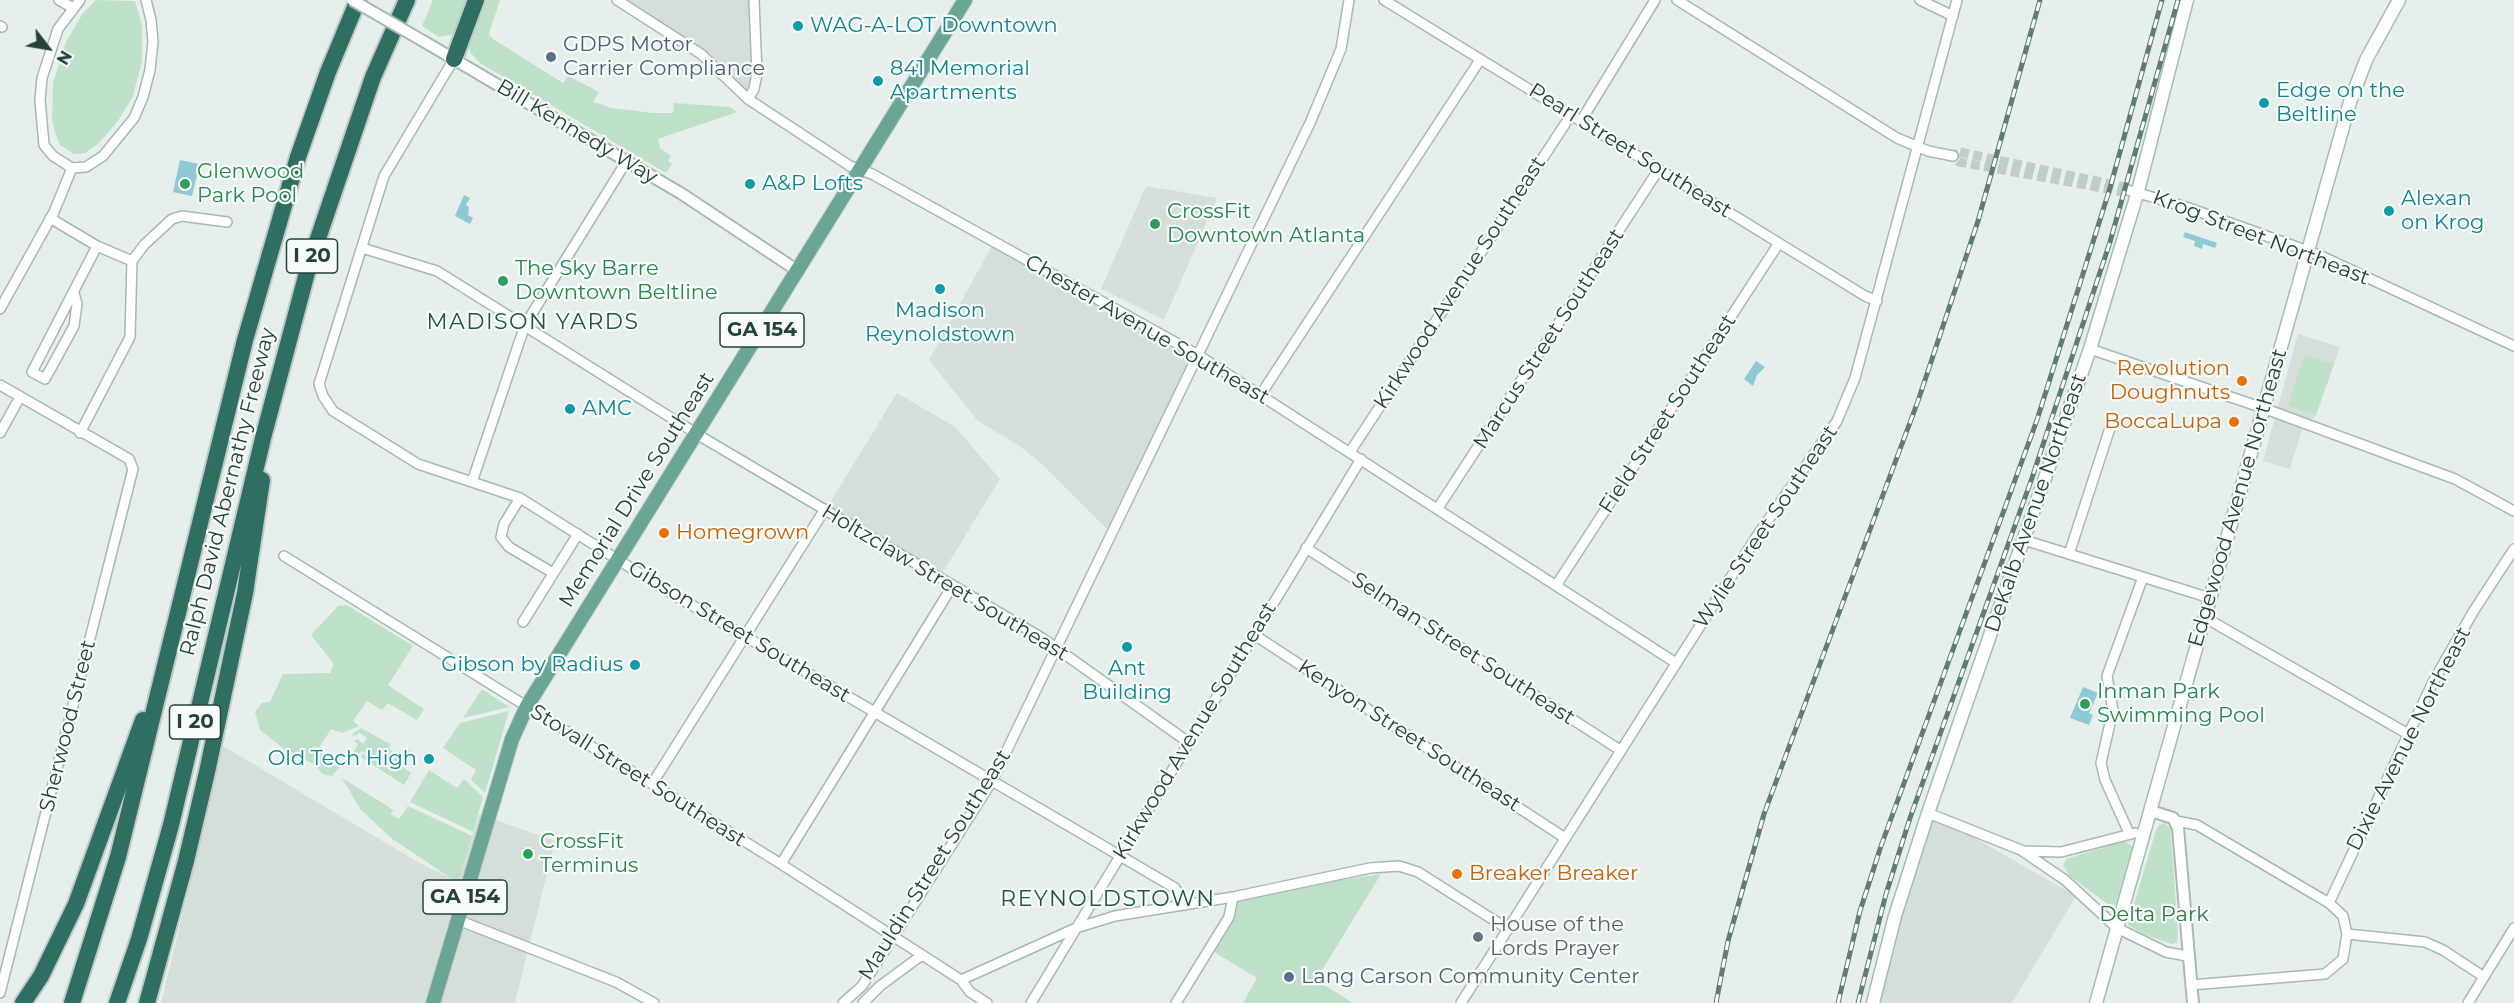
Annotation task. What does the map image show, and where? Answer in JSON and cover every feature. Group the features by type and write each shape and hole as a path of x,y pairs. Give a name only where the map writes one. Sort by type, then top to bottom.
{"highway":[{"path":"328,72 351,0"},
{"name":"Ralph David Abernathy Freeway","path":"72,1003 118,857 244,339 298,157 328,72 358,0"},
{"name":"Ralph David Abernathy Freeway","path":"117,1003 139,939 171,825 263,438 309,265 374,77 407,0"},
{"path":"374,77 414,0"},
{"path":"454,59 476,0"},
{"path":"147,1003 186,861 245,593 259,509 263,438"},
{"path":"23,1003 41,976 76,904 176,626"}],"main road":[{"name":"Memorial Drive Southeast","path":"433,1003 512,738 527,706 965,0"},
{"name":"DeKalb Avenue Northeast","path":"1873,1003 1895,916 1928,813 2090,349 2187,0"},
{"name":"Edgewood Avenue Northeast","path":"2096,1003 2350,102 2366,60 2399,0"}],"street":[{"path":"59,0 73,8"},
{"path":"80,0 58,29 49,54 40,100 44,145 52,156 72,168 86,167 103,156 134,118 144,97 153,42 146,0"},
{"name":"Bill Kennedy Way","path":"351,0 682,194 798,272"},
{"name":"Chester Avenue Southeast","path":"617,0 701,54 748,99 860,170 1198,355 1557,584 1676,663"},
{"path":"748,99 754,89 757,74 754,0"},
{"name":"Mauldin Street Southeast","path":"843,1003 862,986 992,781 1333,71 1346,26 1349,0"},
{"name":"Pearl Street Southeast","path":"1384,0 1877,301"},
{"path":"1581,122 1655,0"},
{"path":"1677,0 1897,138 1918,147 1953,156"},
{"path":"1920,0 1953,16"},
{"name":"Wylie Street Southeast","path":"1461,1003 1757,536 1837,421 1855,378 1877,301 1957,0"},
{"name":"Gibson Street Southeast","path":"454,59 384,176 319,384 323,396 333,411 418,464 520,498 745,637 1175,888 1185,904"},
{"path":"1261,394 1480,60"},
{"name":"Kirkwood Avenue Southeast","path":"1350,452 1571,115"},
{"path":"472,482 525,326 626,162"},
{"path":"0,309 50,218 72,168"},
{"name":"Marcus Street Southeast","path":"1438,508 1659,170"},
{"name":"Krog Street Northeast","path":"2133,190 2307,252 2514,346"},
{"path":"0,385 80,433 130,337 132,261 144,244 172,219 182,216 227,222"},
{"path":"50,218 97,246 132,261"},
{"name":"Field Street Southeast","path":"1557,584 1779,243"},
{"path":"74,293 77,304 74,326 45,379 32,372 97,246"},
{"name":"Holtzclaw Street Southeast","path":"362,248 437,271 696,433 1056,648 1188,742"},
{"path":"2090,349 2263,408 2455,479 2514,511"},
{"path":"0,433 20,397"},
{"path":"2069,554 2111,425"},
{"name":"Sherwood Street","path":"0,993 133,469 129,459 80,433"},
{"name":"Kirkwood Avenue Southeast","path":"1031,1003 1361,459"},
{"path":"520,498 504,524 501,537 509,547 554,573"},
{"path":"652,784 825,509"},
{"path":"523,622 578,534"},
{"path":"2024,540 2210,598"},
{"name":"Selman Street Southeast","path":"1306,548 1620,750"},
{"name":"Dixie Avenue Northeast","path":"2329,903 2408,734 2455,641 2514,549"},
{"name":"Stovall Street Southeast","path":"284,556 781,864 961,980 970,992 987,1003"},
{"path":"2129,833 2105,780 2101,763 2113,710 2107,676 2143,577"},
{"path":"781,864 953,585"},
{"path":"2204,617 2408,734"},
{"name":"Kenyon Street Southeast","path":"1253,634 1566,838"},
{"path":"2151,811 2169,816 2176,821 2197,825 2329,903 2343,916 2347,934 2343,959 2325,974 2191,985"},
{"path":"1928,813 2020,850 2065,880 2117,928 2166,952 2187,956"},
{"path":"2176,821 2193,1003"},
{"path":"2020,850 2061,852 2129,833 2144,834"},
{"path":"961,980 1076,928 1115,916 1233,897 1370,868 1399,866 1418,872 1508,929"},
{"path":"1176,1003 1229,917 1233,897"},
{"path":"458,920 616,982 654,1003"},
{"path":"2468,1003 2514,928"},
{"path":"2347,934 2425,942 2443,950 2484,977"},
{"path":"863,1003 880,986 922,956"},
{"path":"853,1003 862,986"}],"shaded area":[{"path":"617,0 752,0 757,74 748,99 719,69"},
{"path":"1146,186 1217,198 1164,320 1101,289"},
{"path":"994,242 1197,356 1111,533 1041,463 1018,445 978,421 929,360"},
{"path":"2298,334 2340,347 2316,415 2301,432 2290,469 2263,461"},
{"path":"897,393 955,427 1000,479 943,572 828,506"},
{"path":"223,746 416,861 458,882 479,814 555,841 515,1003 161,1003"},
{"path":"1924,809 2076,896 2012,1003 1871,1003 1879,950"}],"green space":[{"path":"96,0 135,1 142,25 142,61 133,96 118,121 98,144 85,153 74,154 60,145 56,135 52,120 53,83 66,42 83,13"},
{"path":"433,0 471,0 455,34 439,37 422,26"},
{"path":"482,0 500,0 489,34 493,39 563,83 568,76 599,92 593,102 612,108 653,113 673,113 674,103 730,107 737,112 658,139 660,148 671,156 668,161 672,164 666,173 480,63 470,52 468,40"},
{"path":"2304,355 2334,364 2316,415 2288,406"},
{"path":"347,605 413,646 388,685 424,709 417,720 388,703 382,710 367,701 353,721 359,726 342,733 331,729 318,750 340,766 332,776 322,774 316,765 288,752 260,730 255,712 262,703 270,702 283,674 330,673 334,664 311,635 338,606"},
{"path":"482,689 509,707 463,718"},
{"path":"509,711 485,793 471,780 476,770 443,748 460,723"},
{"path":"361,728 390,744 389,749 402,758 409,749 411,750 400,765 411,773 404,785 361,757 363,754 383,764 362,751 355,758 351,756 358,744 354,741 357,739 363,744 367,738 360,733 354,736 352,734"},
{"path":"429,770 457,788 464,779 483,797 473,832 410,802"},
{"path":"342,778 389,807 393,811 391,814 399,819 408,806 472,836 458,883 391,838 360,809"},
{"name":"Delta Park","path":"2165,823 2171,829 2178,935 2177,943 2172,944 2148,936 2128,925 2156,830 2159,825"},
{"name":"Delta Park","path":"2124,841 2132,846 2132,851 2115,905 2110,906 2070,876 2063,865 2066,859"},
{"path":"1381,874 1316,980 1353,1003 1243,1003 1257,978 1209,949 1243,894"}],"water":[{"name":"Glenwood Park Pool","path":"180,160 203,165 201,175 197,175 192,196 173,192"},
{"path":"464,195 470,198 466,205 469,207 468,215 473,218 470,224 455,216"},
{"path":"2185,232 2217,243 2215,248 2203,244 2202,249 2194,246 2195,241 2183,237"},
{"path":"1756,361 1765,367 1757,375 1753,386 1744,379"},
{"name":"Inman Park Swimming Pool","path":"2083,687 2098,693 2089,713 2093,715 2089,725 2070,718"}],"tunnel":[{"path":"1960,152 2125,187 2128,190 2124,192 1959,162 1953,156 1960,152"}],"railway":[{"path":"1716,1003 1728,941 1764,814 1918,401 1978,221 2040,0"},
{"path":"1838,1003 1860,911 1881,846 2037,420 2110,188 2162,0"},
{"path":"1858,1003 1886,894 1910,818 2032,478 2110,242 2178,0"}],"place":[{"name":"WAG-A-LOT Downtown","path":"798,26"},
{"name":"GDPS Motor Carrier Compliance","path":"551,57"},
{"name":"841 Memorial Apartments","path":"878,81"},
{"name":"Edge on the Beltline","path":"2264,103"},
{"name":"Glenwood Park Pool","path":"185,184"},
{"name":"A&P Lofts","path":"750,184"},
{"name":"Alexan on Krog","path":"2389,211"},
{"name":"CrossFit Downtown Atlanta","path":"1155,224"},
{"name":"The Sky Barre Downtown Beltline","path":"503,281"},
{"name":"Madison Reynoldstown","path":"940,289"},
{"name":"Revolution Doughnuts","path":"2242,381"},
{"name":"AMC","path":"570,409"},
{"name":"BoccaLupa","path":"2234,422"},
{"name":"Homegrown","path":"664,533"},
{"name":"Ant Building","path":"1127,647"},
{"name":"Gibson by Radius","path":"635,665"},
{"name":"Inman Park Swimming Pool","path":"2085,704"},
{"name":"Old Tech High","path":"429,759"},
{"name":"CrossFit Terminus","path":"528,854"},
{"name":"Breaker Breaker","path":"1457,874"},
{"name":"House of the Lords Prayer","path":"1478,937"},
{"name":"Lang Carson Community Center","path":"1289,977"}],"district":[{"name":"MADISON YARDS","path":"533,323"},
{"name":"REYNOLDSTOWN","path":"1108,900"}]}
